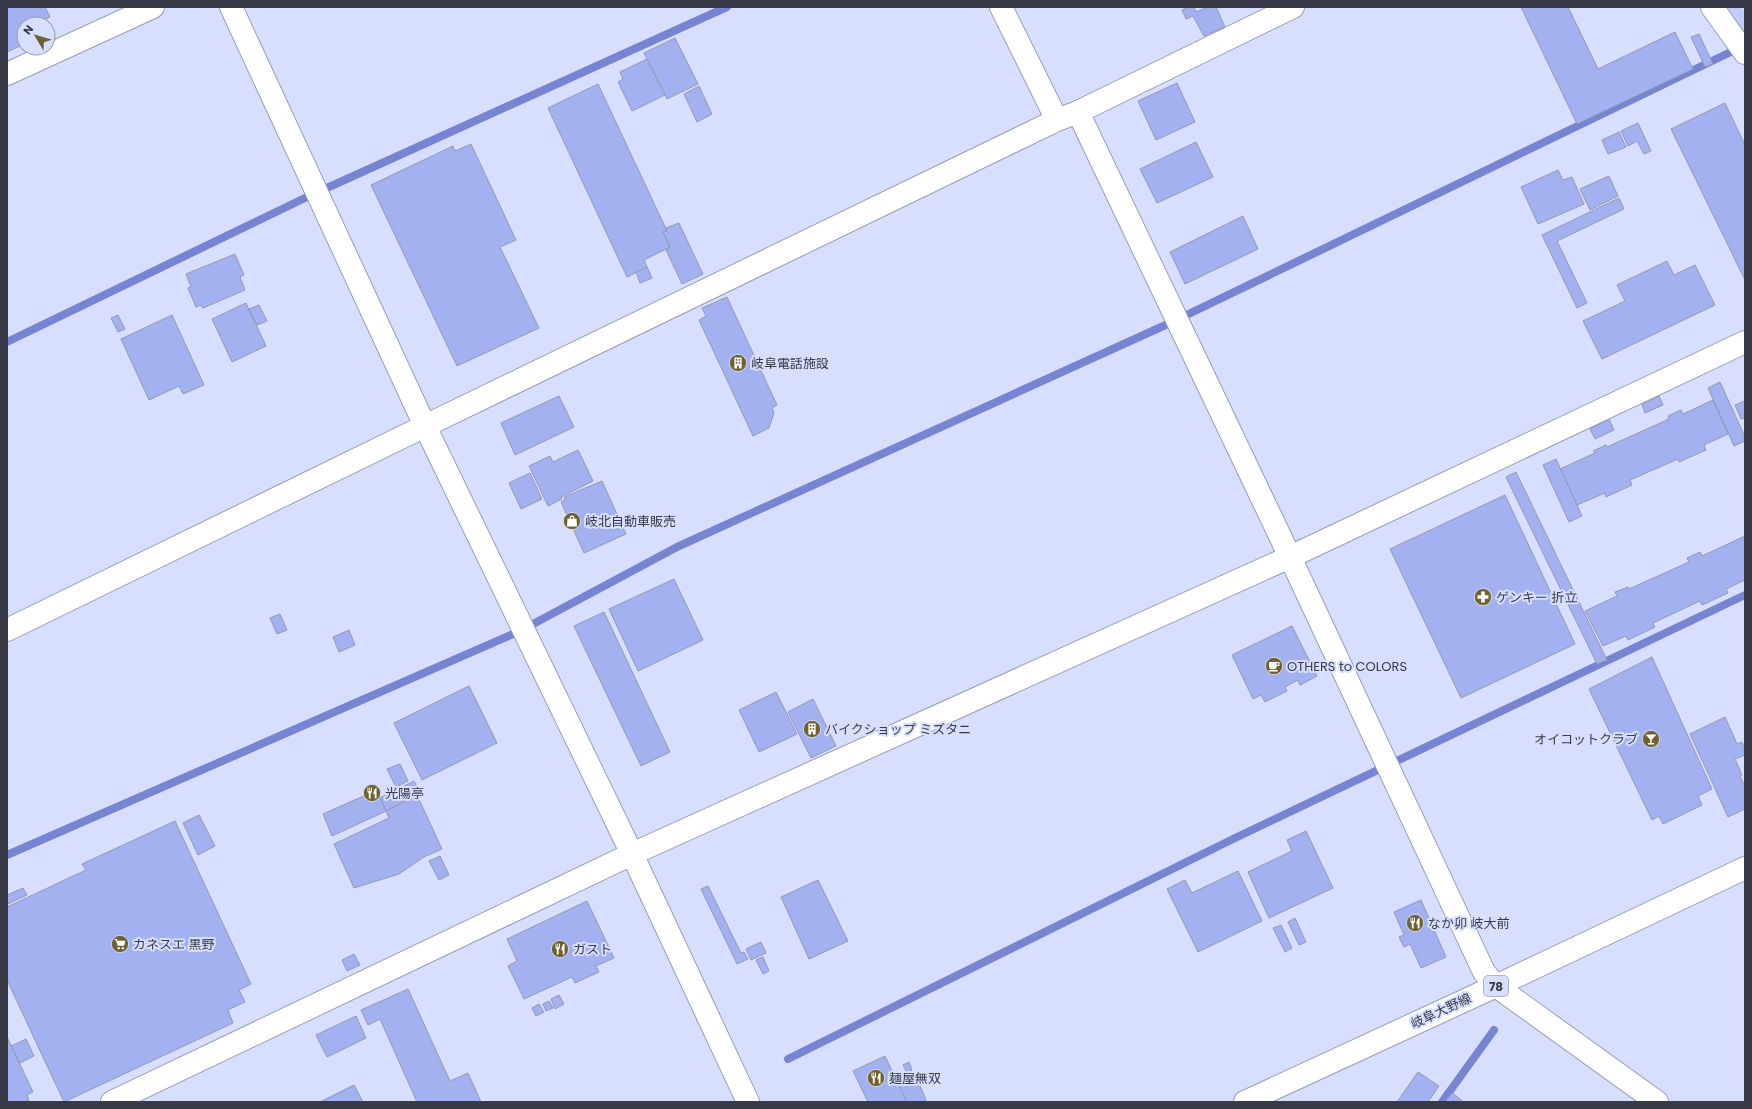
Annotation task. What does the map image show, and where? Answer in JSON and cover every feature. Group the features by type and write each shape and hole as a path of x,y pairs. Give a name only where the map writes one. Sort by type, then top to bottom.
{"street":[{"path":"7,74 154,7"},
{"path":"231,7 425,426 632,854 748,1102"},
{"path":"1001,7 1057,120"},
{"path":"7,630 425,426 1293,7"},
{"path":"1712,7 1745,53"},
{"path":"1078,112 1290,557 1484,972 1496,986 1657,1102"},
{"path":"112,1102 632,854 1290,557 1745,342"},
{"name":"岐阜大野線","path":"1245,1102 1496,986 1745,868"}],"shaded area":[{"path":"1722,7 1741,7 1745,12 1745,38"}],"building":[{"path":"7,7 45,7 50,16 16,16 16,48 7,52"},
{"path":"1189,7 1194,7 1196,12 1208,7 1216,7 1225,27 1204,36 1193,16 1186,19 1182,10"},
{"path":"1521,7 1568,7 1598,69 1675,32 1693,69 1577,124"},
{"path":"1699,34 1713,64 1705,67 1691,37"},
{"path":"675,38 698,84 667,99 644,53"},
{"path":"647,59 665,95 632,111 618,82 623,79 620,72"},
{"path":"1177,83 1195,122 1156,140 1138,101"},
{"path":"598,84 667,231 663,232 670,247 644,260 647,267 627,277 548,108"},
{"path":"699,86 712,114 697,122 684,94"},
{"path":"1725,103 1745,145 1745,280 1671,129"},
{"path":"1638,123 1651,151 1644,154 1637,141 1628,146 1621,131"},
{"path":"1619,132 1626,147 1608,154 1602,140"},
{"path":"1196,142 1213,177 1157,203 1140,169"},
{"path":"471,144 516,240 500,247 539,328 457,366 371,185 453,146 455,151"},
{"path":"1558,170 1563,180 1572,177 1584,204 1538,224 1521,187"},
{"path":"1609,176 1618,196 1590,210 1580,189"},
{"path":"1619,198 1624,209 1557,241 1587,303 1577,308 1542,235"},
{"path":"1243,216 1258,249 1185,284 1170,252"},
{"path":"679,223 703,274 682,284 666,250 670,247 663,232 667,231 666,228"},
{"path":"235,254 244,275 240,277 245,290 203,308 201,305 196,307 188,288 191,287 186,274"},
{"path":"1667,261 1674,275 1695,265 1715,305 1602,359 1583,321 1625,301 1617,285"},
{"path":"647,267 652,278 640,283 636,272"},
{"name":"岐阜電話施設","path":"727,297 777,405 772,408 774,413 769,428 753,436 699,320 706,316 702,308"},
{"path":"246,303 266,346 232,362 212,319"},
{"path":"259,305 267,321 257,325 249,309"},
{"path":"118,315 125,329 118,332 111,318"},
{"path":"172,315 204,385 183,394 179,386 149,400 121,339"},
{"path":"1720,382 1745,437 1745,441 1734,446 1708,388"},
{"path":"559,396 574,427 515,455 501,423"},
{"path":"1659,396 1663,405 1645,413 1642,404"},
{"path":"1713,400 1728,434 1704,445 1706,450 1679,462 1678,459 1630,480 1632,485 1606,497 1605,493 1577,505 1560,469 1595,453 1593,451 1606,445 1607,447 1669,419 1668,416 1681,410 1683,414"},
{"path":"1745,401 1745,418 1741,419 1735,405"},
{"path":"1609,419 1614,430 1595,439 1590,429"},
{"path":"578,450 593,481 561,497 562,499 548,506 529,466 550,456 553,462"},
{"path":"1556,459 1582,516 1569,522 1543,465"},
{"path":"1516,472 1607,660 1597,664 1506,477"},
{"path":"530,473 542,499 521,509 509,483"},
{"path":"602,481 626,534 584,553 561,502 565,500 564,497"},
{"name":"ゲンキー 折立","path":"1505,495 1575,644 1461,698 1390,549"},
{"path":"1745,536 1745,580 1726,589 1728,593 1702,605 1700,601 1653,623 1655,627 1628,640 1626,636 1603,646 1585,611 1617,596 1615,592 1628,587 1629,589 1689,562 1687,558 1700,552 1702,556"},
{"path":"674,579 703,640 638,671 609,609"},
{"path":"604,612 670,752 641,766 574,626"},
{"path":"280,614 287,630 277,634 270,618"},
{"name":"OTHERS to COLORS","path":"1292,626 1317,676 1300,685 1298,680 1285,687 1287,691 1265,702 1261,695 1253,699 1232,655"},
{"path":"349,630 355,645 339,652 333,637"},
{"name":"オイコットクラブ","path":"1652,657 1712,789 1698,796 1702,805 1663,824 1659,816 1652,820 1589,689"},
{"path":"469,686 497,743 422,780 394,723"},
{"path":"776,692 797,734 759,752 739,710"},
{"name":"バイクショップ ミズタニ","path":"813,699 836,746 811,758 788,712"},
{"path":"1725,717 1737,744 1742,742 1745,750 1745,755 1735,759 1742,775 1740,776 1745,787 1745,809 1728,817 1690,734"},
{"path":"400,764 408,781 396,787 387,769"},
{"path":"414,781 421,794 386,811 380,798"},
{"path":"377,790 386,811 332,836 323,814"},
{"path":"417,795 442,849 424,857 399,874 354,888 334,844 389,818 386,811"},
{"path":"199,815 215,846 198,855 183,823"},
{"name":"カネスエ 黒野","path":"175,821 251,984 239,990 245,1002 228,1010 233,1023 64,1102 7,980 7,907 86,870 82,864"},
{"path":"1306,831 1333,888 1269,918 1248,872 1292,851 1287,840"},
{"path":"440,856 449,875 439,880 429,861"},
{"path":"1238,871 1262,921 1198,952 1167,889 1185,880 1192,893"},
{"path":"818,880 848,941 809,959 781,897"},
{"path":"708,886 741,953 744,952 748,959 737,964 701,889"},
{"path":"23,888 27,895 8,904 7,895"},
{"name":"なか卯 岐大前","path":"1421,900 1446,957 1421,968 1410,944 1404,947 1399,937 1404,935 1394,912"},
{"name":"ガスト","path":"587,901 614,958 596,966 599,972 575,983 572,977 524,999 508,966 517,961 507,939"},
{"path":"1295,918 1306,942 1299,945 1288,922"},
{"path":"1281,925 1292,948 1285,952 1273,928"},
{"path":"761,942 766,953 751,960 746,949"},
{"path":"354,954 360,965 347,971 342,960"},
{"path":"763,957 769,971 763,974 756,960"},
{"path":"408,989 450,1081 468,1073 481,1102 417,1102 380,1019 368,1025 361,1010"},
{"path":"559,995 564,1004 555,1009 551,999"},
{"path":"549,1001 553,1008 546,1011 543,1004"},
{"path":"539,1004 544,1012 536,1016 532,1008"},
{"path":"356,1016 366,1038 327,1057 316,1035"},
{"path":"7,1037 33,1092 27,1095 29,1100 25,1102 7,1102"},
{"path":"26,1039 34,1056 20,1063 11,1046"},
{"name":"麺屋無双","path":"885,1056 907,1102 868,1102 853,1071"},
{"path":"909,1062 912,1070 907,1073 903,1065"},
{"path":"913,1072 917,1079 911,1081 907,1075"},
{"path":"1418,1072 1439,1086 1428,1102 1397,1102"},
{"path":"918,1081 926,1100 921,1102 907,1102 899,1085 903,1083 905,1086"},
{"path":"354,1085 363,1102 320,1102"},
{"path":"1452,1093 1464,1102 1445,1102"}],"waterway":[{"path":"7,342 307,197 727,7"},
{"path":"7,855 520,631 677,547 1170,323 1741,47"},
{"path":"788,1059 1233,839 1745,595"},
{"path":"1442,1102 1494,1030"}],"place":[{"name":"岐阜電話施設","path":"738,363"},
{"name":"岐北自動車販売","path":"572,521"},
{"name":"ゲンキー 折立","path":"1483,597"},
{"name":"OTHERS to COLORS","path":"1274,666"},
{"name":"バイクショップ ミズタニ","path":"812,729"},
{"name":"オイコットクラブ","path":"1651,739"},
{"name":"光陽亭","path":"372,793"},
{"name":"なか卯 岐大前","path":"1415,923"},
{"name":"カネスエ 黒野","path":"120,944"},
{"name":"ガスト","path":"560,949"},
{"name":"麺屋無双","path":"876,1078"}]}
